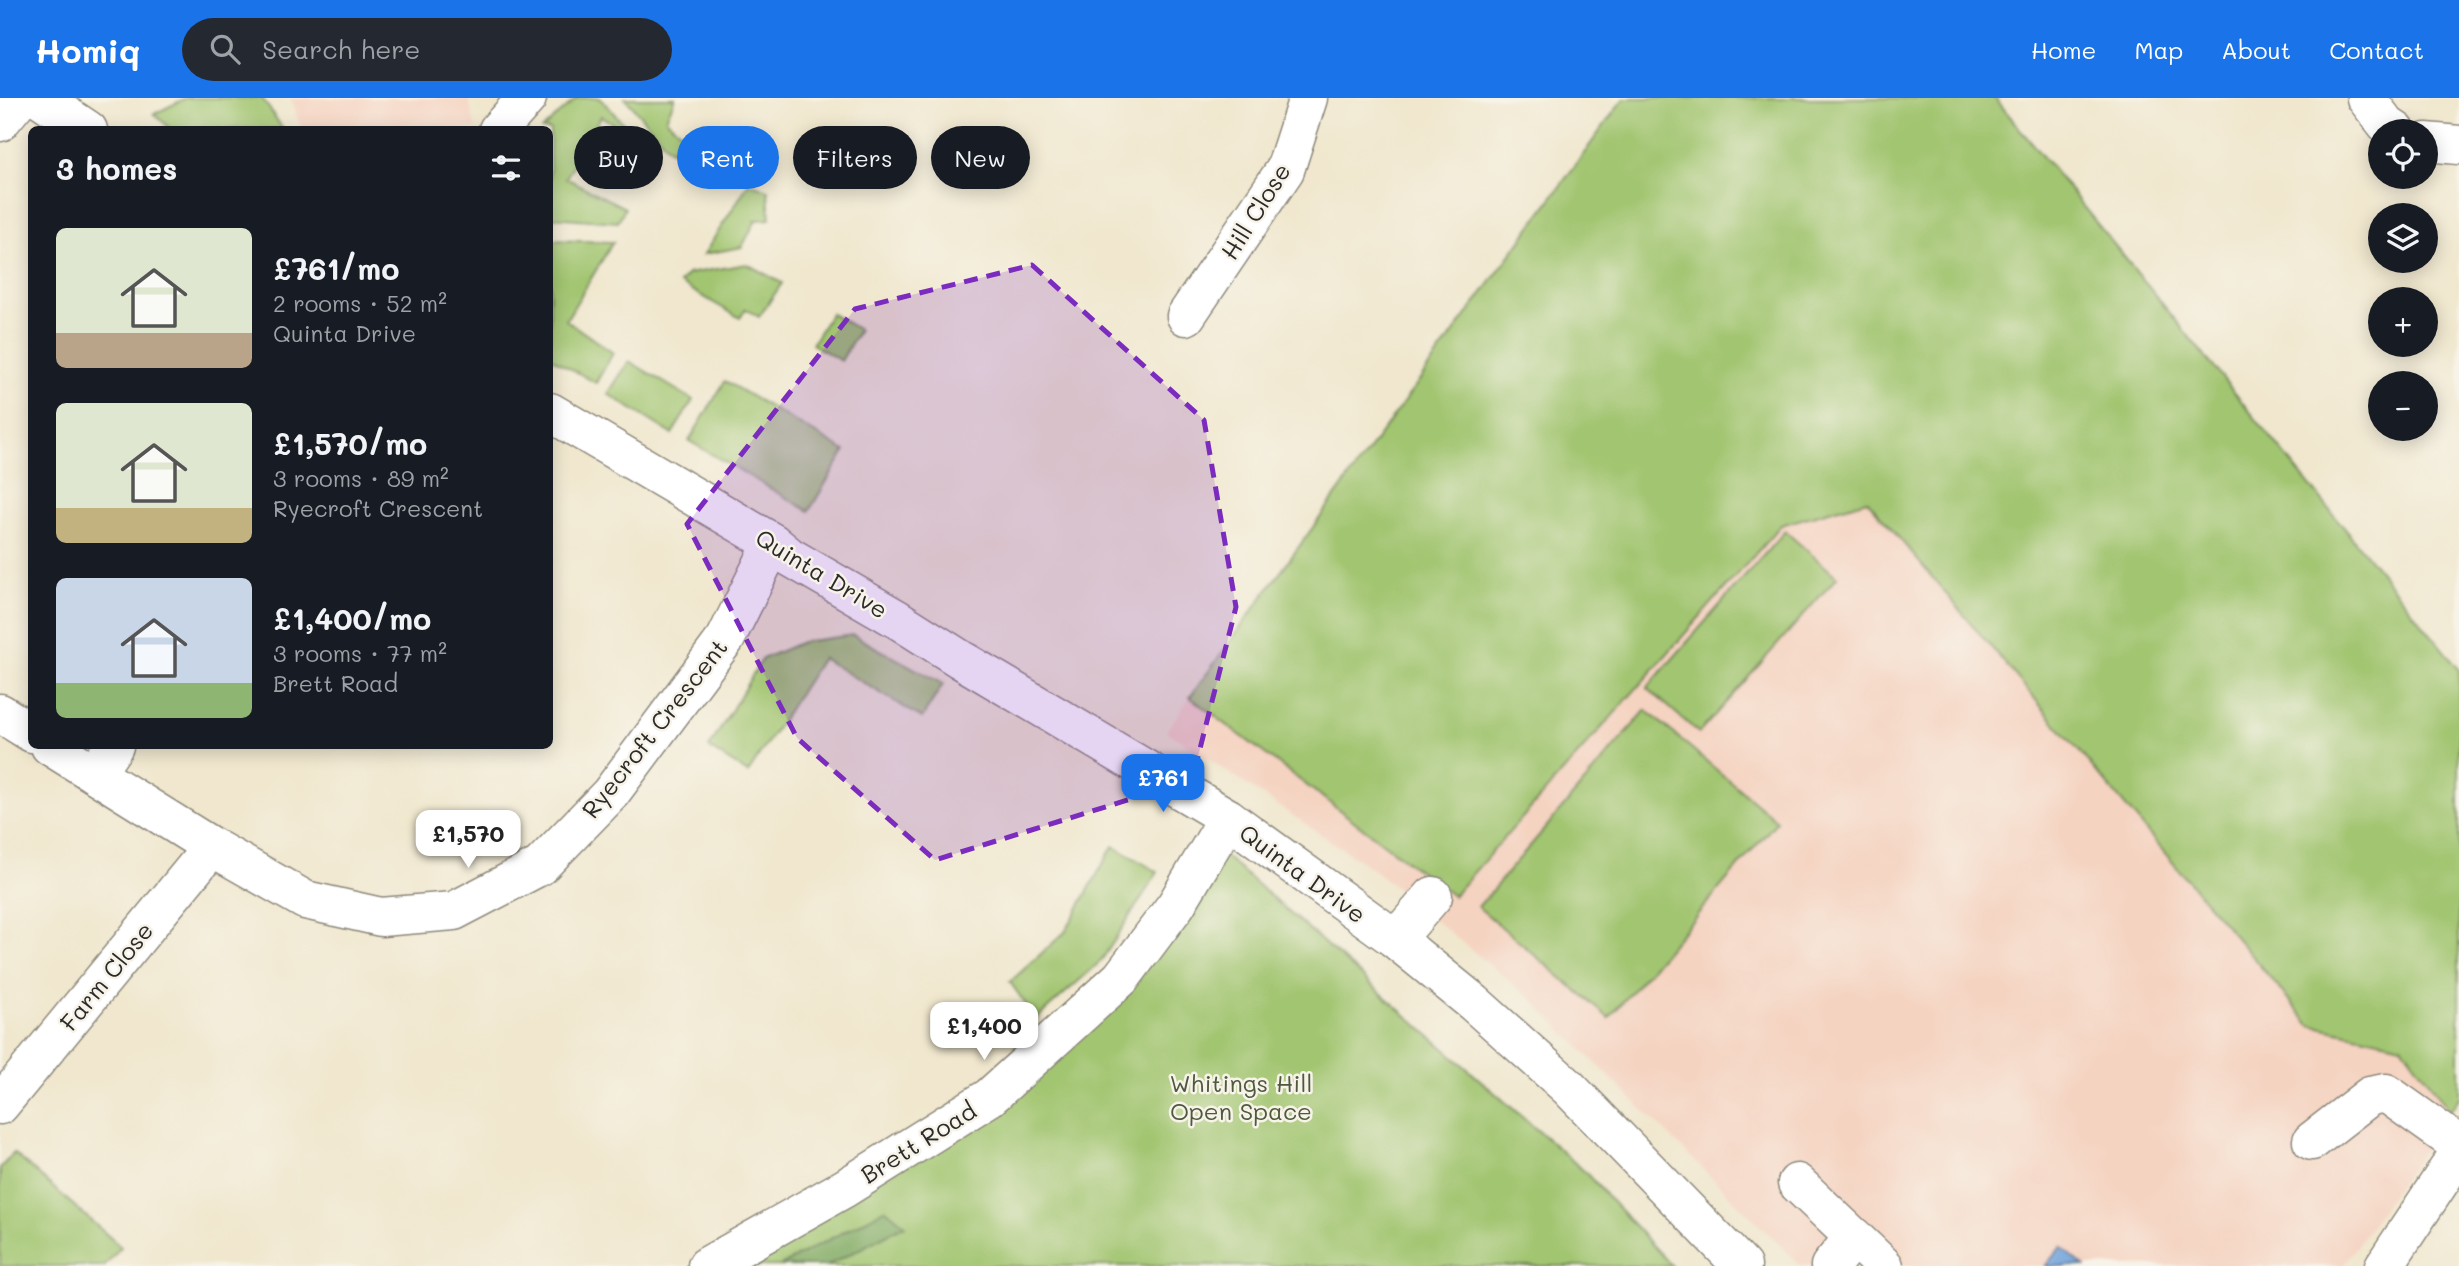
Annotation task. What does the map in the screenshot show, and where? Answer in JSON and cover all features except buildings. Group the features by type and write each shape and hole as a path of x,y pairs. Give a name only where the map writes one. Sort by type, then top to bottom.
{"street":[{"path":"0,122 20,98"},
{"path":"40,98 82,126"},
{"path":"502,126 527,98"},
{"name":"Hill Close","path":"1186,316 1285,170 1308,98"},
{"path":"2366,98 2382,119"},
{"path":"2438,143 2459,145"},
{"name":"Quinta Drive","path":"553,414 773,543 790,557 1228,818 1396,939 1474,1003 1568,1087 1742,1266"},
{"name":"Ryecroft Crescent","path":"62,749 104,760 212,847 305,900 382,917 454,911 540,866 610,794 726,638 773,543"},
{"path":"0,713 28,730"},
{"name":"Brett Road","path":"707,1266 845,1188 990,1097 1121,978 1176,905 1228,818"},
{"name":"Farm Close","path":"0,1105 212,847"},
{"path":"1396,939 1433,896"},
{"path":"2312,1141 2370,1096 2386,1093 2459,1145"},
{"path":"2384,1266 2459,1153"},
{"path":"1797,1183 1884,1266"},
{"path":"1830,1266 1854,1237"}],"highlighted area":[{"path":"1032,265 1204,420 1236,607 1192,780 935,860 797,738 687,524 855,309"}],"shaded area":[{"path":"291,98 468,98 475,126 300,126"},
{"path":"1624,98 1995,98 2459,669 2459,1098 2343,1266 1801,1266 1530,998 1374,870 1166,731"}],"green space":[{"path":"186,98 262,98 281,126 168,126 154,114"},
{"path":"577,98 600,98 625,126 616,126 601,116 595,126 574,126 574,164 566,178 574,182 574,189 588,189 625,208 618,222 553,217 553,126 545,126"},
{"path":"625,98 675,98 666,119 677,129 677,141 671,151 663,142 663,126 649,126"},
{"path":"1624,98 1995,98 2459,669 2459,1098 2450,1111 2402,1045 2310,1025 1867,500 1781,525 1453,896 1190,697"},
{"path":"745,189 768,190 770,219 756,220 742,247 704,254"},
{"path":"553,240 613,242 566,320 613,353 596,383 553,359"},
{"path":"747,264 782,283 759,317 746,309 740,318 680,283 688,274"},
{"path":"831,313 859,330 841,361 812,344"},
{"path":"629,361 693,400 672,434 608,394"},
{"path":"725,381 845,451 809,511 689,441"},
{"path":"1785,531 1837,577 1699,733 1647,688"},
{"path":"853,635 943,684 922,718 822,658 748,773 709,748 762,659 802,642"},
{"path":"1646,710 1777,821 1609,1018 1478,907"},
{"name":"Whitings Hill Open Space","path":"1212,845 1584,1171 1672,1266 707,1266 845,1188 1121,978"},
{"path":"1113,846 1158,872 1101,961 1036,1019 1010,982 1065,932"},
{"path":"14,1153 121,1247 105,1266 0,1266 0,1168"},
{"path":"886,1209 905,1225 827,1266 780,1266"}],"water":[{"path":"2061,1247 2084,1266 2045,1266"}]}
